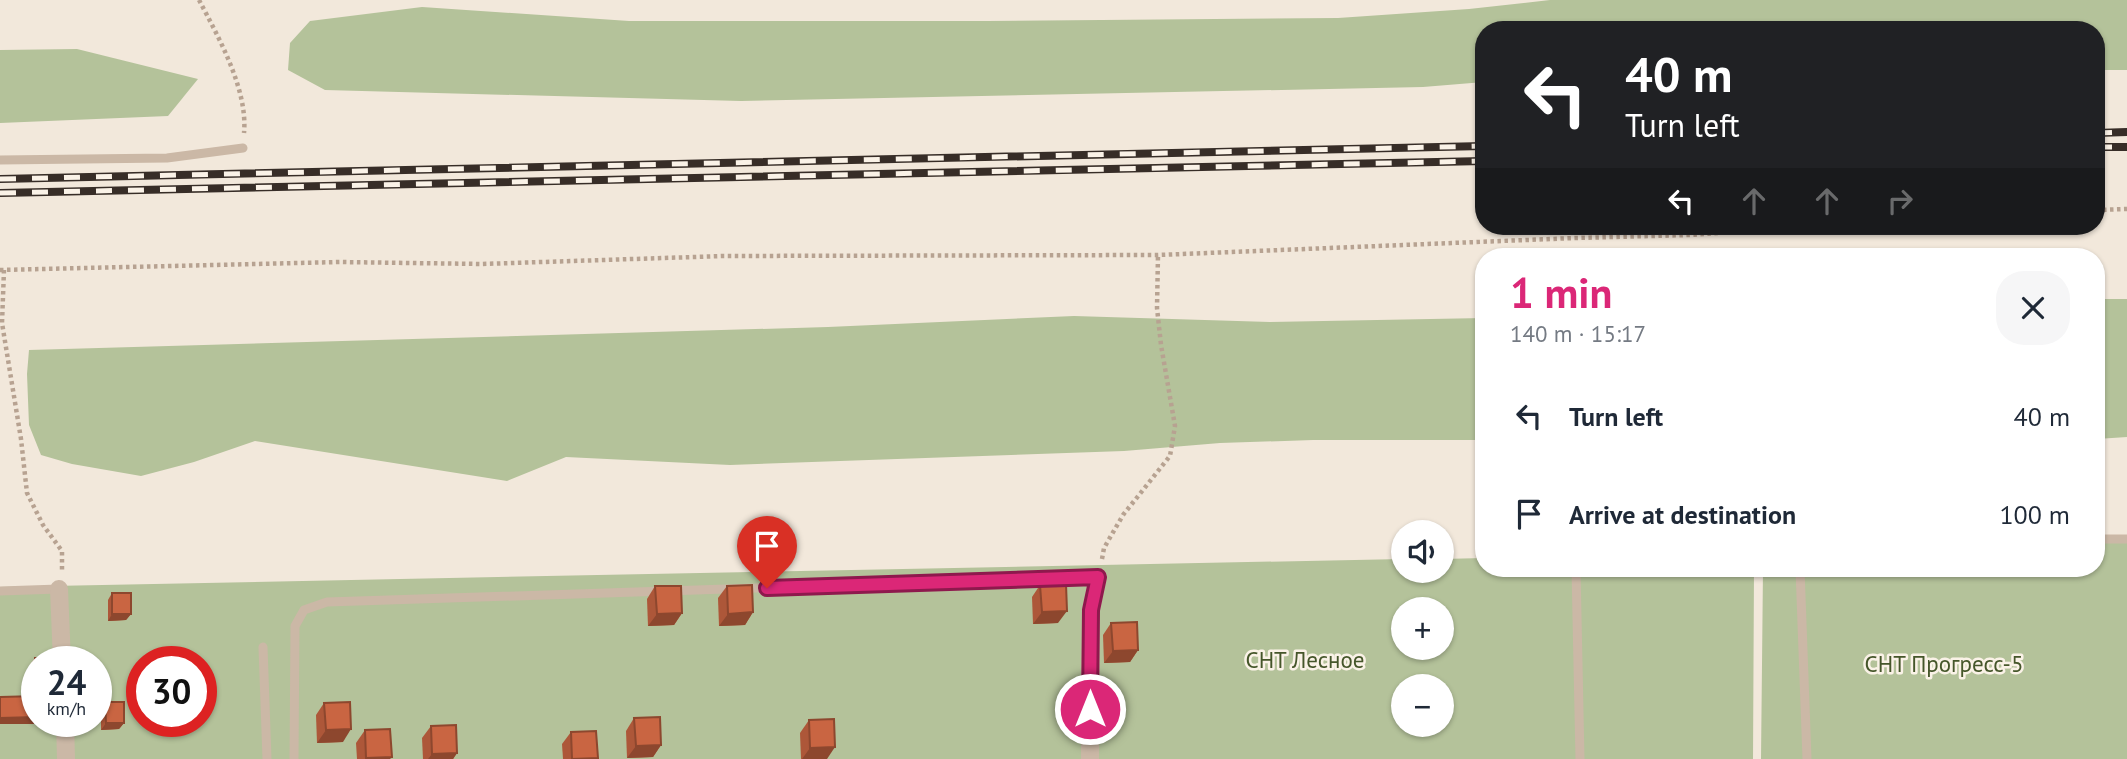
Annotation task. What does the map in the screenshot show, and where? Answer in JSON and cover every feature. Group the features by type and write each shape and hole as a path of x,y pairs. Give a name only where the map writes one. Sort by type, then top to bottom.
{"street":[{"path":"1090,759 1091,610 1098,577"},
{"path":"59,589 61,646"},
{"path":"65,737 66,759"}],"lane":[{"path":"0,160 167,158 243,148"},
{"path":"2105,539 2127,539"},
{"path":"294,759 295,626 304,610 327,602 1098,577"},
{"path":"1576,577 1580,759"},
{"path":"1800,577 1807,759"},
{"path":"0,591 59,589"},
{"path":"263,647 267,759"}],"path":[{"path":"199,0 235,77 246,119 243,148"},
{"path":"2105,210 2127,209"},
{"path":"59,589 62,551 43,525 27,494 2,323 2,270 340,262 482,264 724,256 1158,255 1690,235"},
{"path":"1098,577 1104,548 1123,514 1170,456 1175,426 1157,308 1158,255"}],"green space":[{"path":"1550,0 2127,0 2127,70 2105,70 2105,21 1475,21 1475,83 1423,87 741,101 325,90 288,70 290,43 310,21 422,7 629,21 1338,18 1469,9"},
{"path":"77,49 198,79 168,116 0,123 0,50"},
{"path":"2105,299 2127,299 2127,437 2105,438"},
{"path":"1074,316 1270,322 1475,318 1475,440 1220,443 1124,451 730,465 566,457 507,481 255,441 194,462 141,476 72,464 41,455 29,425 29,350 828,327"},
{"name":"СНТ Прогресс-5","path":"2127,537 2127,759 1761,759 1763,577 2105,577 2105,538"},
{"name":"СНТ Лесное","path":"1475,558 1475,577 1754,577 1753,759 0,759 0,587 1391,559 1391,583 1454,583 1454,559"}],"building":[{"path":"1066,584 1067,611 1042,612 1040,585"},
{"path":"752,585 753,612 728,614 727,586"},
{"path":"655,586 681,586 682,613 657,614"},
{"path":"112,593 131,593 131,614 112,614"},
{"path":"1137,622 1138,650 1113,651 1111,623"},
{"path":"21,696 21,717 0,718 0,697"},
{"path":"112,702 124,702 124,723 112,723"},
{"path":"350,702 351,729 326,730 324,703"},
{"path":"660,717 661,745 636,746 634,718"},
{"path":"834,719 835,747 810,748 809,720"},
{"path":"456,725 457,753 432,754 431,726"},
{"path":"390,729 392,757 366,758 365,730"},
{"path":"596,731 598,758 572,759 571,732"}],"railway":[{"path":"2105,133 2127,132"},
{"path":"0,179 1475,146"},
{"path":"2105,147 2127,147"},
{"path":"0,193 1475,161"}],"route":[{"path":"767,588 1098,577 1091,610 1090,709"}]}
